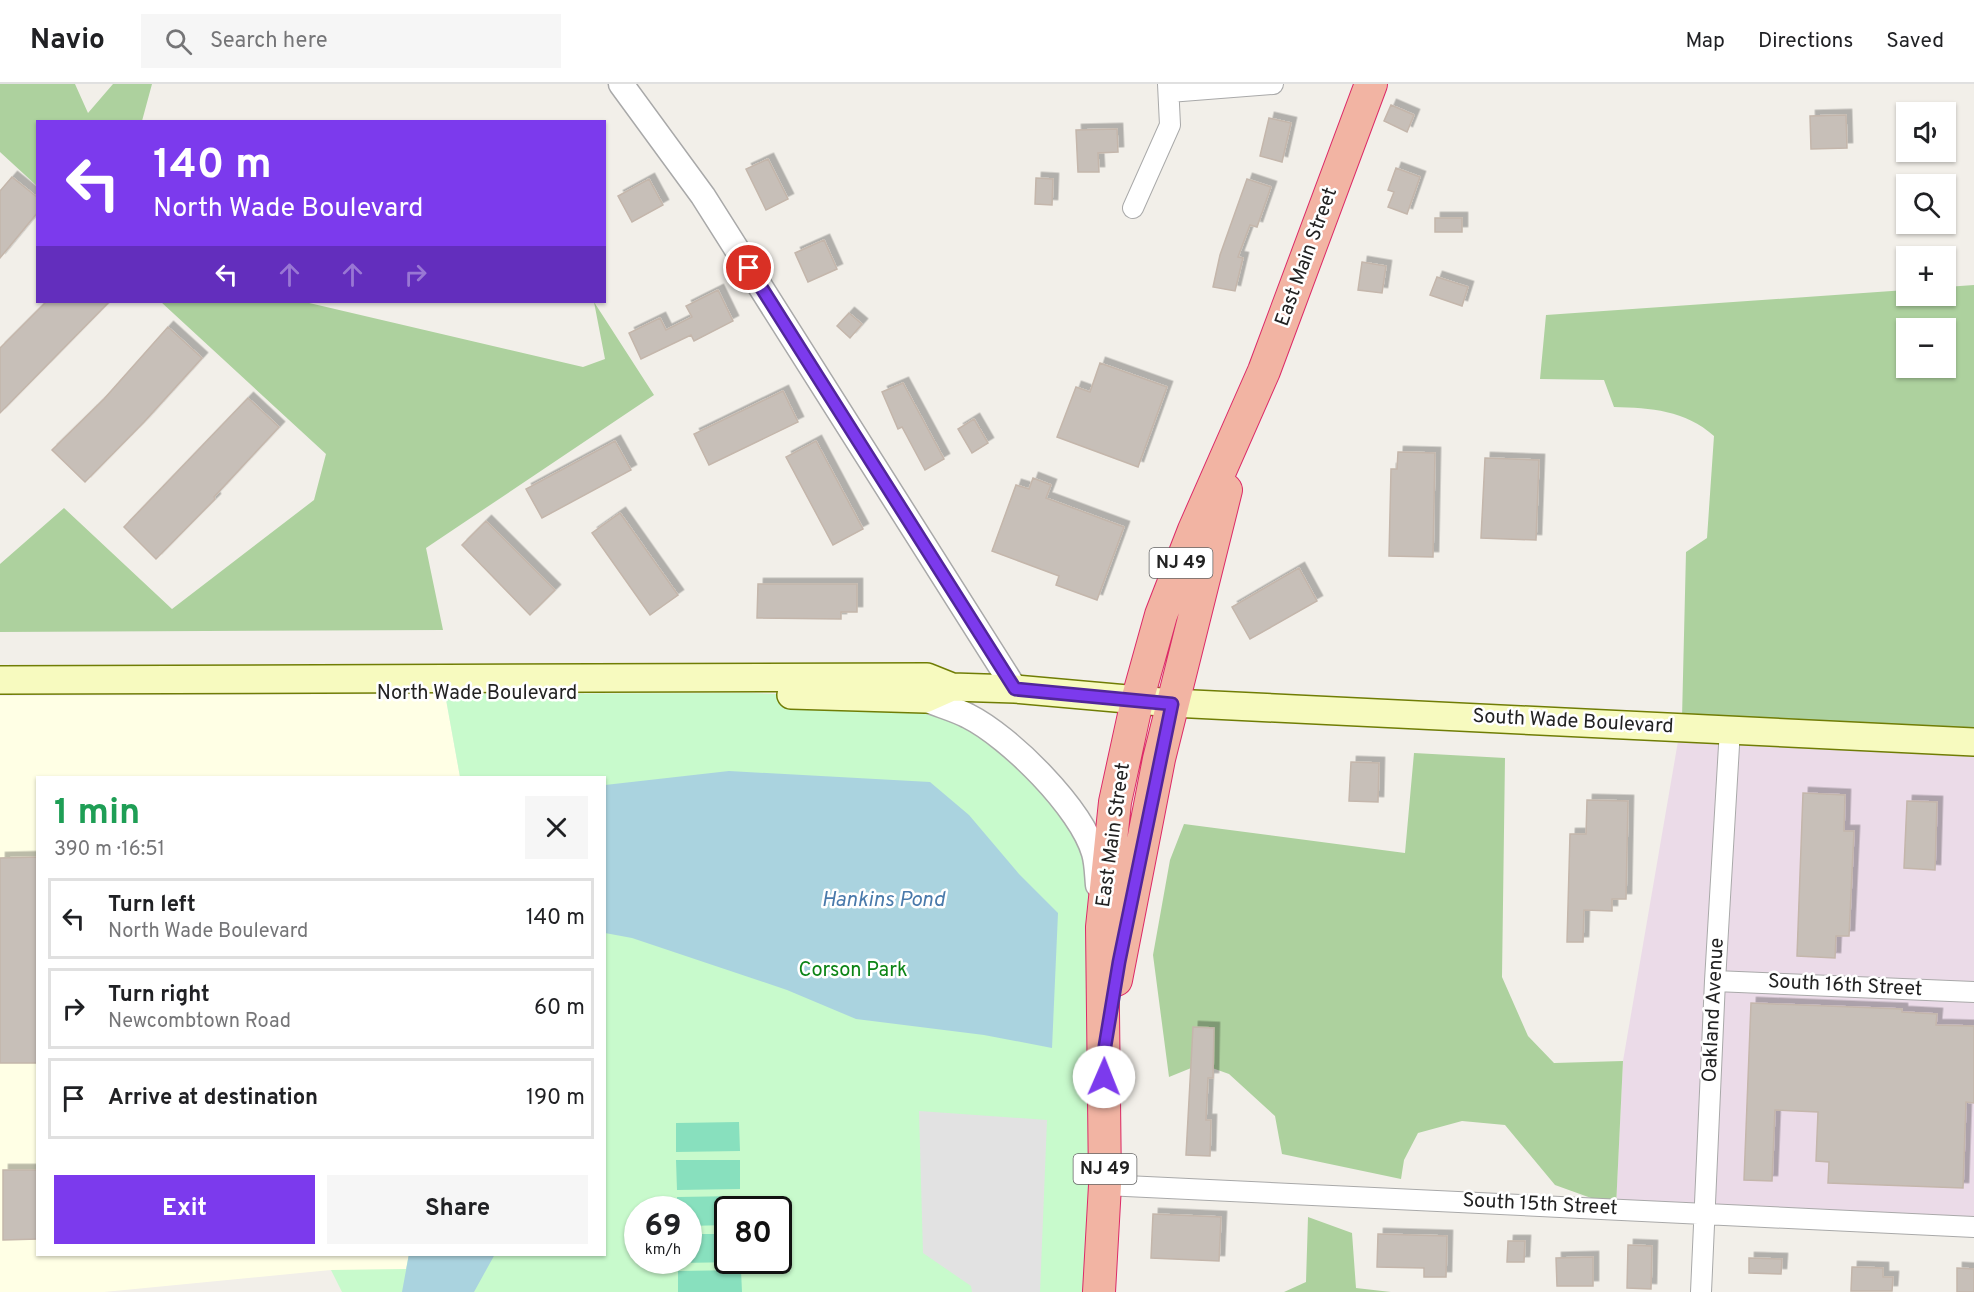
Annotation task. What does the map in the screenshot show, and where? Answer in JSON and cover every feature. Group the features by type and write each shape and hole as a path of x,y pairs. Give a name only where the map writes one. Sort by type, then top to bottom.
{"highway":[{"name":"East Main Street","path":"1100,1292 1105,1185 1102,927 1115,802 1137,701 1161,615 1194,530 1239,429 1288,308 1371,84"},
{"name":"East Main Street","path":"1105,1046 1141,848 1172,704 1217,534 1239,429"}],"main road":[{"name":"North Wade Boulevard","path":"0,680 927,676 952,687 1015,689 1172,704"},
{"name":"North Wade Boulevard","path":"0,696 751,693 925,699 952,687"},
{"name":"South Wade Boulevard","path":"1172,704 1974,742"}],"street":[{"path":"621,84 703,196 1015,689"},
{"path":"1133,208 1170,124 1169,88 1273,84"},
{"path":"925,699 967,715 990,729 1059,794 1083,829 1094,853 1102,927"},
{"name":"Oakland Avenue","path":"1701,1292 1715,981 1730,729"},
{"name":"South 16th Street","path":"1715,981 1974,992"},
{"name":"South 15th Street","path":"1105,1185 1974,1227"}],"shaded area":[{"path":"445,694 460,776 36,776 36,1256 409,1256 407,1270 331,1270 104,1292 0,1292 0,696"},
{"path":"1682,718 1974,735 1974,1225 1616,1207 1623,1061"},
{"path":"919,1111 1047,1120 1040,1292 972,1292 971,1286 923,1253"}],"green space":[{"path":"0,84 75,84 88,113 113,84 152,84 142,120 36,120 36,185 0,152"},
{"path":"1974,285 1974,735 1682,718 1686,552 1707,538 1714,436 1703,427 1667,412 1614,407 1604,380 1540,379 1546,315 1896,291 1896,306 1956,306 1956,286"},
{"path":"162,303 309,303 583,367 605,359 595,303 654,395 426,548 443,630 0,632 0,564 64,508 172,609 314,500 326,454"},
{"name":"Corson Park","path":"751,693 925,699 990,729 1094,853 1099,1292 342,1292 331,1270 406,1269 409,1256 606,1256 606,776 460,776 445,694"},
{"path":"1414,753 1505,758 1502,977 1528,1036 1554,1063 1623,1061 1616,1207 1555,1185 1505,1125 1462,1121 1418,1133 1404,1160 1401,1179 1282,1154 1275,1116 1229,1074 1201,1064 1169,1077 1153,955 1170,860 1184,824 1405,853"},
{"path":"739,1122 740,1151 676,1152 676,1123"},
{"path":"676,1160 740,1160 740,1189 677,1190"},
{"path":"714,1196 714,1225 702,1226 702,1197"},
{"path":"1308,1217 1352,1233 1356,1288 1391,1292 1284,1292 1306,1282"},
{"path":"702,1234 714,1234 714,1262 702,1263"},
{"path":"714,1270 714,1274 741,1274 742,1292 678,1292 678,1274 702,1274 702,1271"}],"water":[{"name":"Hankins Pond","path":"729,771 930,782 969,815 1019,874 1058,913 1052,1048 984,1035 856,1019 787,990 632,938 606,933 606,785"},
{"path":"409,1256 494,1256 474,1292 402,1292"}],"building":[{"path":"1391,105 1414,115 1407,132 1384,121"},
{"path":"1846,115 1847,148 1811,149 1810,116"},
{"path":"1269,118 1291,123 1282,162 1260,156"},
{"path":"1117,129 1118,152 1098,153 1099,172 1078,172 1076,130"},
{"path":"768,159 788,199 766,210 746,169"},
{"path":"1396,168 1420,177 1407,214 1388,207 1394,192 1388,190"},
{"path":"12,177 36,196 36,214 0,258 0,191"},
{"path":"1036,178 1053,179 1052,205 1035,204"},
{"path":"649,179 663,205 632,222 618,196"},
{"path":"1247,179 1271,187 1257,227 1250,225 1238,257 1243,258 1235,291 1213,287 1220,255"},
{"path":"1435,218 1462,218 1462,232 1435,232"},
{"path":"824,240 837,269 808,282 795,253"},
{"path":"1362,262 1386,266 1382,293 1358,290"},
{"path":"1437,277 1468,287 1462,306 1430,295"},
{"path":"718,290 733,321 694,341 691,335 641,359 629,333 660,318 666,330 692,317 686,306"},
{"path":"45,303 108,303 0,413 0,348"},
{"path":"849,313 862,324 850,338 837,326"},
{"path":"168,327 202,358 85,482 52,450 104,399"},
{"path":"1100,363 1167,387 1138,467 1057,437 1076,387 1090,392"},
{"path":"903,383 944,459 925,470 902,427 898,429 882,392"},
{"path":"783,391 798,422 709,465 694,434"},
{"path":"248,398 279,427 214,497 215,499 156,559 124,527"},
{"path":"974,419 988,443 972,453 958,429"},
{"path":"615,441 631,470 542,518 526,489"},
{"path":"816,441 863,529 833,545 786,457"},
{"path":"1398,452 1435,453 1433,557 1389,556 1391,469 1397,469"},
{"path":"1485,458 1539,460 1536,540 1481,538"},
{"path":"1033,478 1051,485 1046,498 1124,527 1097,600 1056,585 1059,576 992,551 1016,485 1029,489"},
{"path":"620,513 678,595 650,615 592,533"},
{"path":"486,521 555,590 530,615 462,545"},
{"path":"1299,568 1317,601 1250,639 1232,607"},
{"path":"758,584 857,584 857,612 841,612 841,619 757,618"},
{"path":"1351,762 1379,763 1378,802 1349,801"},
{"path":"1803,793 1845,795 1844,831 1854,831 1849,936 1836,936 1835,958 1797,956"},
{"path":"1587,800 1628,801 1626,899 1612,899 1612,911 1584,910 1583,942 1567,942 1570,834 1586,834"},
{"path":"1907,801 1937,802 1935,870 1904,868"},
{"path":"36,857 36,1063 0,1063 0,858"},
{"path":"1751,1003 1902,1009 1902,1012 1937,1014 1936,1025 1974,1026 1974,1103 1966,1102 1963,1188 1828,1183 1829,1162 1816,1161 1818,1112 1775,1110 1772,1181 1744,1180"},
{"path":"1193,1027 1214,1028 1213,1078 1208,1078 1206,1120 1211,1120 1210,1156 1186,1155"},
{"path":"3,1170 36,1170 36,1239 3,1240"},
{"path":"1153,1214 1221,1217 1219,1261 1151,1258"},
{"path":"1378,1234 1447,1236 1446,1277 1424,1277 1424,1268 1377,1267"},
{"path":"1508,1241 1525,1241 1524,1262 1507,1262"},
{"path":"1628,1245 1652,1246 1651,1289 1627,1288"},
{"path":"1593,1257 1593,1286 1557,1286 1556,1258"},
{"path":"1749,1258 1782,1259 1781,1274 1749,1273"},
{"path":"1852,1267 1883,1268 1883,1277 1893,1277 1892,1291 1851,1291"},
{"path":"1957,1268 1974,1269 1974,1292 1957,1292"}],"route":[{"path":"749,268 1015,689 1172,704 1119,962 1105,1046 1104,1077"}]}
